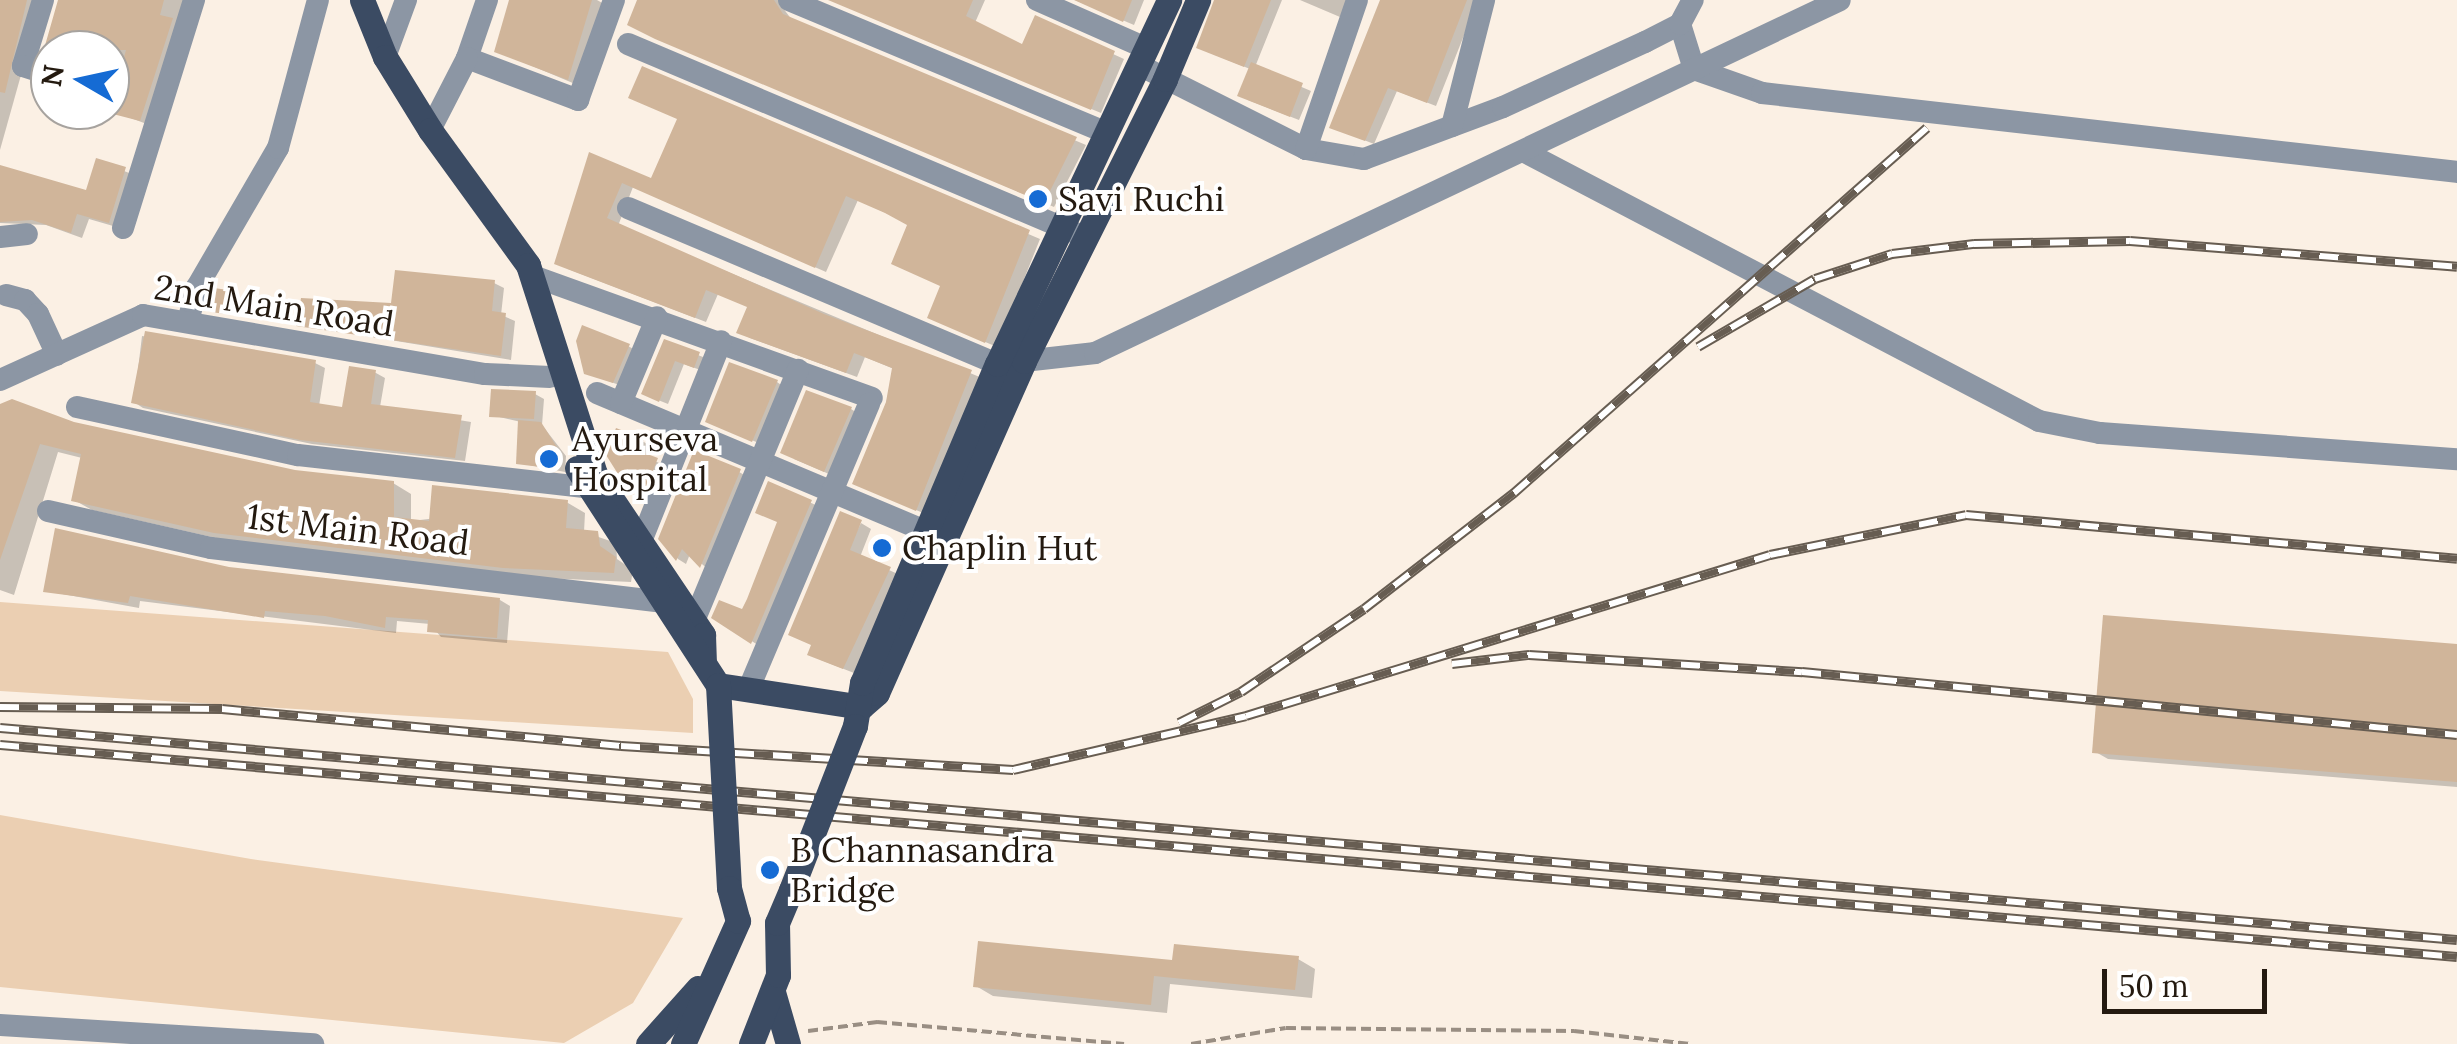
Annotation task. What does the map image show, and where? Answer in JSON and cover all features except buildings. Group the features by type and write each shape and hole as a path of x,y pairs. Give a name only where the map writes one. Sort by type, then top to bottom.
{"main road":[{"path":"362,0 385,56 430,130 533,276 595,474 642,539 703,636 711,672 735,932 683,1044"},
{"path":"751,1044 773,992 778,922 862,683 997,364 1169,0"},
{"path":"852,712 877,693 1024,360 1166,79 1198,0"},
{"path":"499,228 497,243 530,305 584,487 695,655 711,672 852,712"},
{"path":"711,672 827,693 852,712"},
{"path":"648,1044 735,932"},
{"path":"773,992 787,1043"}],"street":[{"path":"34,30 44,0"},
{"path":"123,228 194,0"},
{"path":"188,322 197,288 278,148 318,0"},
{"path":"385,56 406,0"},
{"path":"430,130 467,58 487,0"},
{"path":"467,58 578,100 614,0"},
{"path":"789,0 1105,132"},
{"path":"1038,0 1143,57 1166,79 1306,149 1364,158 1452,126 1680,24 1693,0"},
{"path":"1306,149 1357,0"},
{"path":"1452,126 1484,0"},
{"path":"628,208 997,364 1095,353 1840,0"},
{"path":"1680,24 1694,69"},
{"path":"30,44 23,66 30,68"},
{"path":"628,44 1086,237"},
{"path":"1694,69 1762,93 2457,172"},
{"path":"1522,150 2039,421 2100,432 2457,459"},
{"path":"0,237 27,234"},
{"path":"533,276 657,316 871,401 752,681"},
{"path":"6,296 25,300 38,314 57,356"},
{"name":"2nd Main Road","path":"0,380 143,315 485,374 550,377"},
{"path":"621,403 657,316"},
{"path":"642,539 721,341"},
{"path":"694,620 798,370"},
{"path":"597,393 926,530"},
{"path":"77,407 298,454 584,487"},
{"name":"1st Main Road","path":"48,511 211,548 662,602"},
{"path":"0,1025 313,1044"}],"path":[{"path":"787,1043 819,1025 876,1022 1124,1044"},
{"path":"1191,1044 1286,1028 1574,1031 1690,1044"}],"shaded area":[{"path":"0,602 668,652 693,699 693,733 0,691"},
{"path":"0,815 251,859 683,918 633,1003 564,1043 0,987"}],"railway":[{"path":"1179,723 1241,692 1364,609 1514,493 1927,128"},
{"path":"1698,347 1815,279 1892,254 1974,244 2130,241 2457,267"},
{"path":"0,707 222,709 621,746 1013,770 1246,716 1770,555 1966,515 2457,559"},
{"path":"1452,664 1529,655 1802,672 2457,735"},
{"path":"0,728 2457,940"},
{"path":"0,745 2457,957"}],"place":[{"name":"Savi Ruchi","path":"1038,199"},
{"name":"Ayurseva Hospital","path":"549,459"},
{"name":"Chaplin Hut","path":"882,548"},
{"name":"B Channasandra Bridge","path":"770,870"}]}
